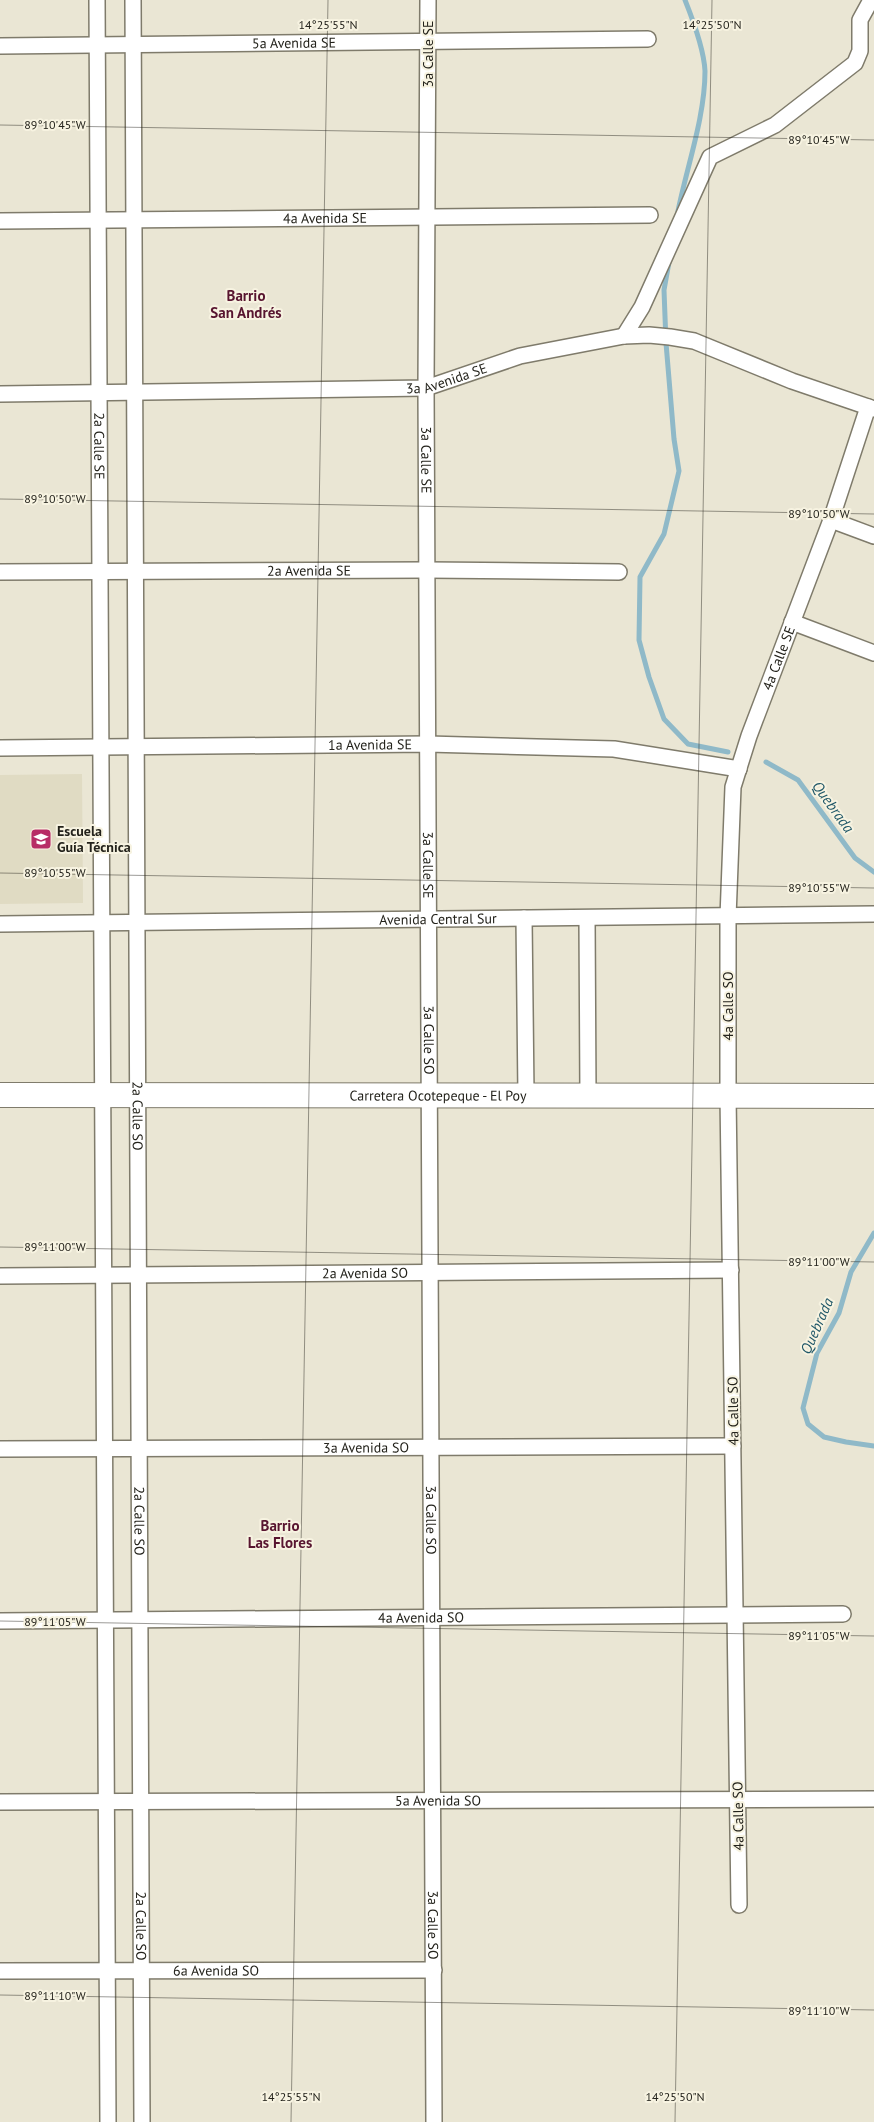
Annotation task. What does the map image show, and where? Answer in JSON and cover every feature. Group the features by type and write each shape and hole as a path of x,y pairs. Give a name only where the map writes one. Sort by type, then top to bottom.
{"main road":[{"name":"Carretera Ocotepeque - El Poy","path":"0,1096 874,1096"}],"street":[{"name":"2a Calle SE","path":"97,0 101,922"},
{"path":"133,0 136,921"},
{"name":"3a Calle SE","path":"428,0 426,388 428,919"},
{"path":"624,336 642,307 710,157 775,125 855,63 860,51 860,20 871,0"},
{"name":"5a Avenida SE","path":"0,46 648,39"},
{"name":"4a Avenida SE","path":"0,220 650,216"},
{"name":"3a Avenida SE","path":"0,394 426,388 520,356 624,336 650,335 670,336 694,341 792,381 871,408"},
{"name":"4a Calle SE","path":"728,917 733,787 871,408"},
{"path":"831,520 874,536"},
{"name":"2a Avenida SE","path":"0,572 427,570 618,572"},
{"path":"792,622 874,653"},
{"name":"1a Avenida SE","path":"0,748 428,744 614,749 739,769"},
{"name":"Avenida Central Sur","path":"0,924 874,914"},
{"name":"4a Calle SO","path":"728,917 728,1095 739,1905"},
{"path":"524,918 526,1095"},
{"path":"587,918 588,1095"},
{"name":"3a Calle SO","path":"428,919 434,2122"},
{"name":"2a Calle SO","path":"136,921 142,2122"},
{"path":"101,922 108,2122"},
{"name":"2a Avenida SO","path":"0,1276 731,1270"},
{"name":"3a Avenida SO","path":"0,1449 733,1446"},
{"name":"4a Avenida SO","path":"0,1622 843,1614"},
{"name":"5a Avenida SO","path":"0,1802 874,1799"},
{"name":"6a Avenida SO","path":"0,1971 434,1970"}],"shaded area":[{"name":"Escuela Guía Técnica","path":"82,774 83,903 0,904 0,775"}],"waterway":[{"path":"678,211 699,124 705,71 695,25 685,0"},
{"path":"669,262 664,290 666,343 674,439 679,471 664,534 640,577 639,640 649,677 664,719 688,744 728,752"},
{"name":"Quebrada","path":"766,762 798,780 855,858 874,872"},
{"name":"Quebrada","path":"874,1233 851,1272 839,1313 817,1353 803,1408 808,1424 824,1437 874,1446"}],"place":[{"name":"Escuela Guía Técnica","path":"41,839"}],"district":[{"name":"Barrio San Andrés","path":"246,304"},
{"name":"Barrio Las Flores","path":"280,1534"}]}
